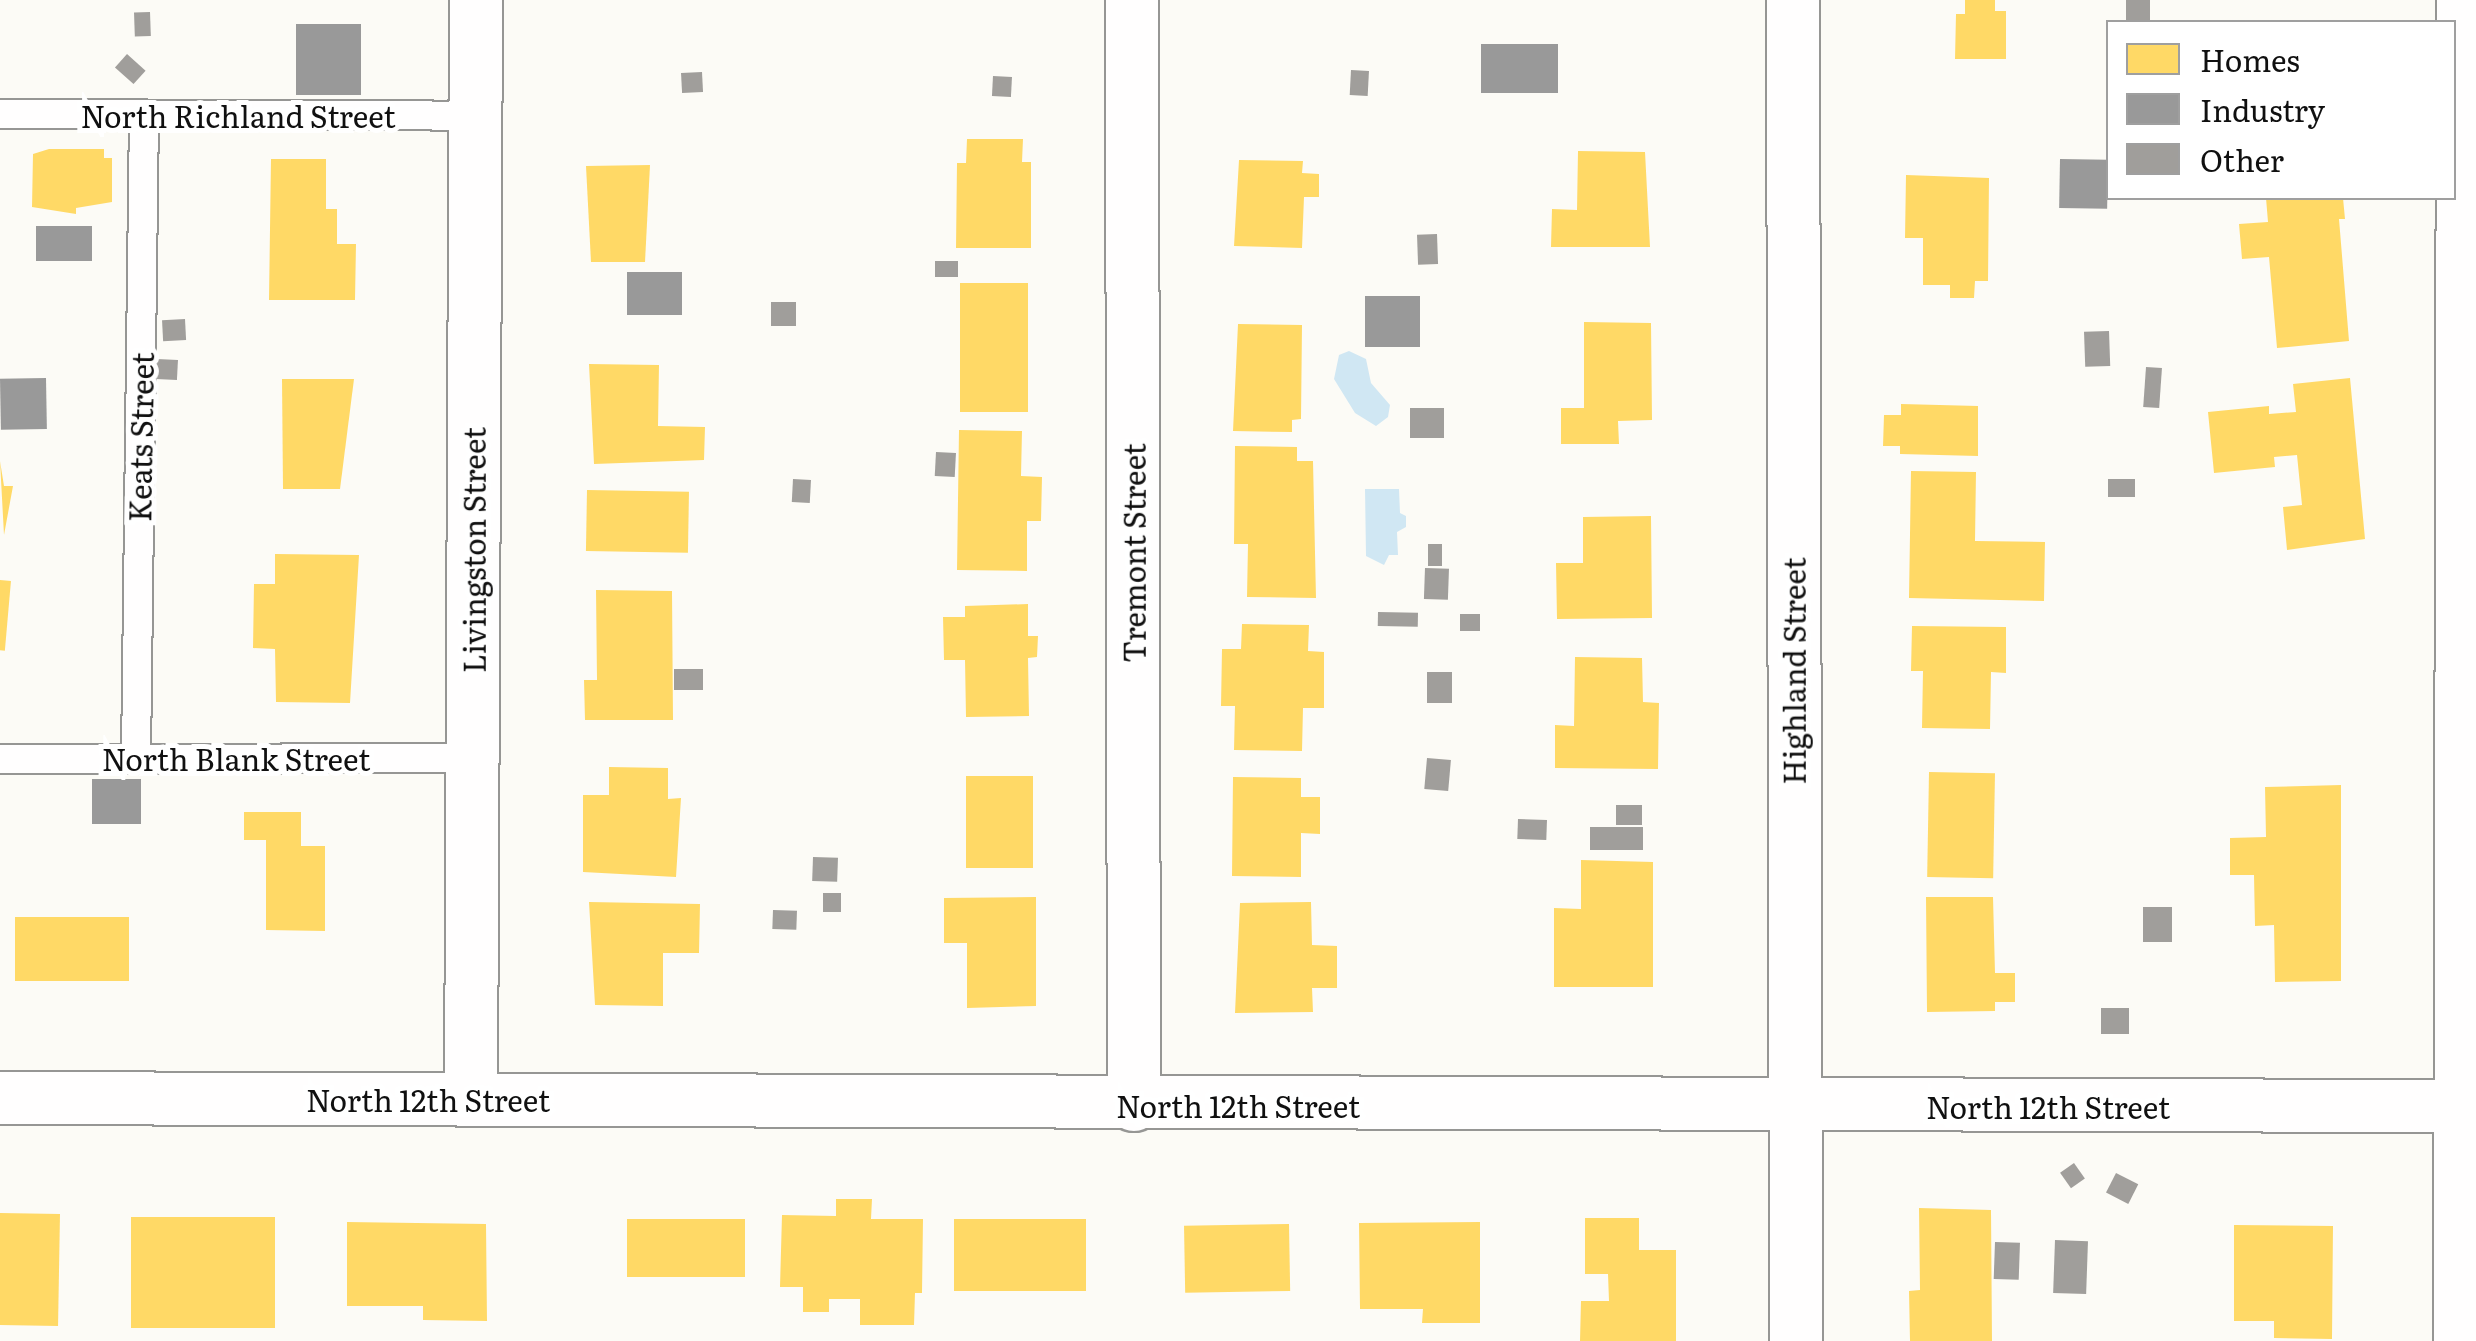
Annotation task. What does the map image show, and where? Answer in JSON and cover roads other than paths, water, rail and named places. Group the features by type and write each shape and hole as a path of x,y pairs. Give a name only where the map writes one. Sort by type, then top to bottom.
{"street":[{"name":"Livingston Street","path":"470,1099 476,0"},
{"name":"Tremont Street","path":"1132,0 1134,1105"},
{"name":"Highland Street","path":"1793,0 1796,1341"},
{"path":"2460,1341 2468,1106 2463,0"},
{"name":"North 12th Street","path":"0,1098 1134,1105 2468,1106"}],"lane":[{"name":"North Richland Street","path":"0,114 476,116"},
{"name":"Keats Street","path":"136,758 144,116"},
{"name":"North Blank Street","path":"0,759 472,758"}],"water":[{"path":"1349,351 1366,359 1371,383 1390,405 1388,417 1376,426 1355,413 1334,379 1339,355"},
{"path":"1365,489 1399,489 1400,513 1406,516 1406,527 1397,532 1398,555 1389,555 1384,565 1366,556"}]}
